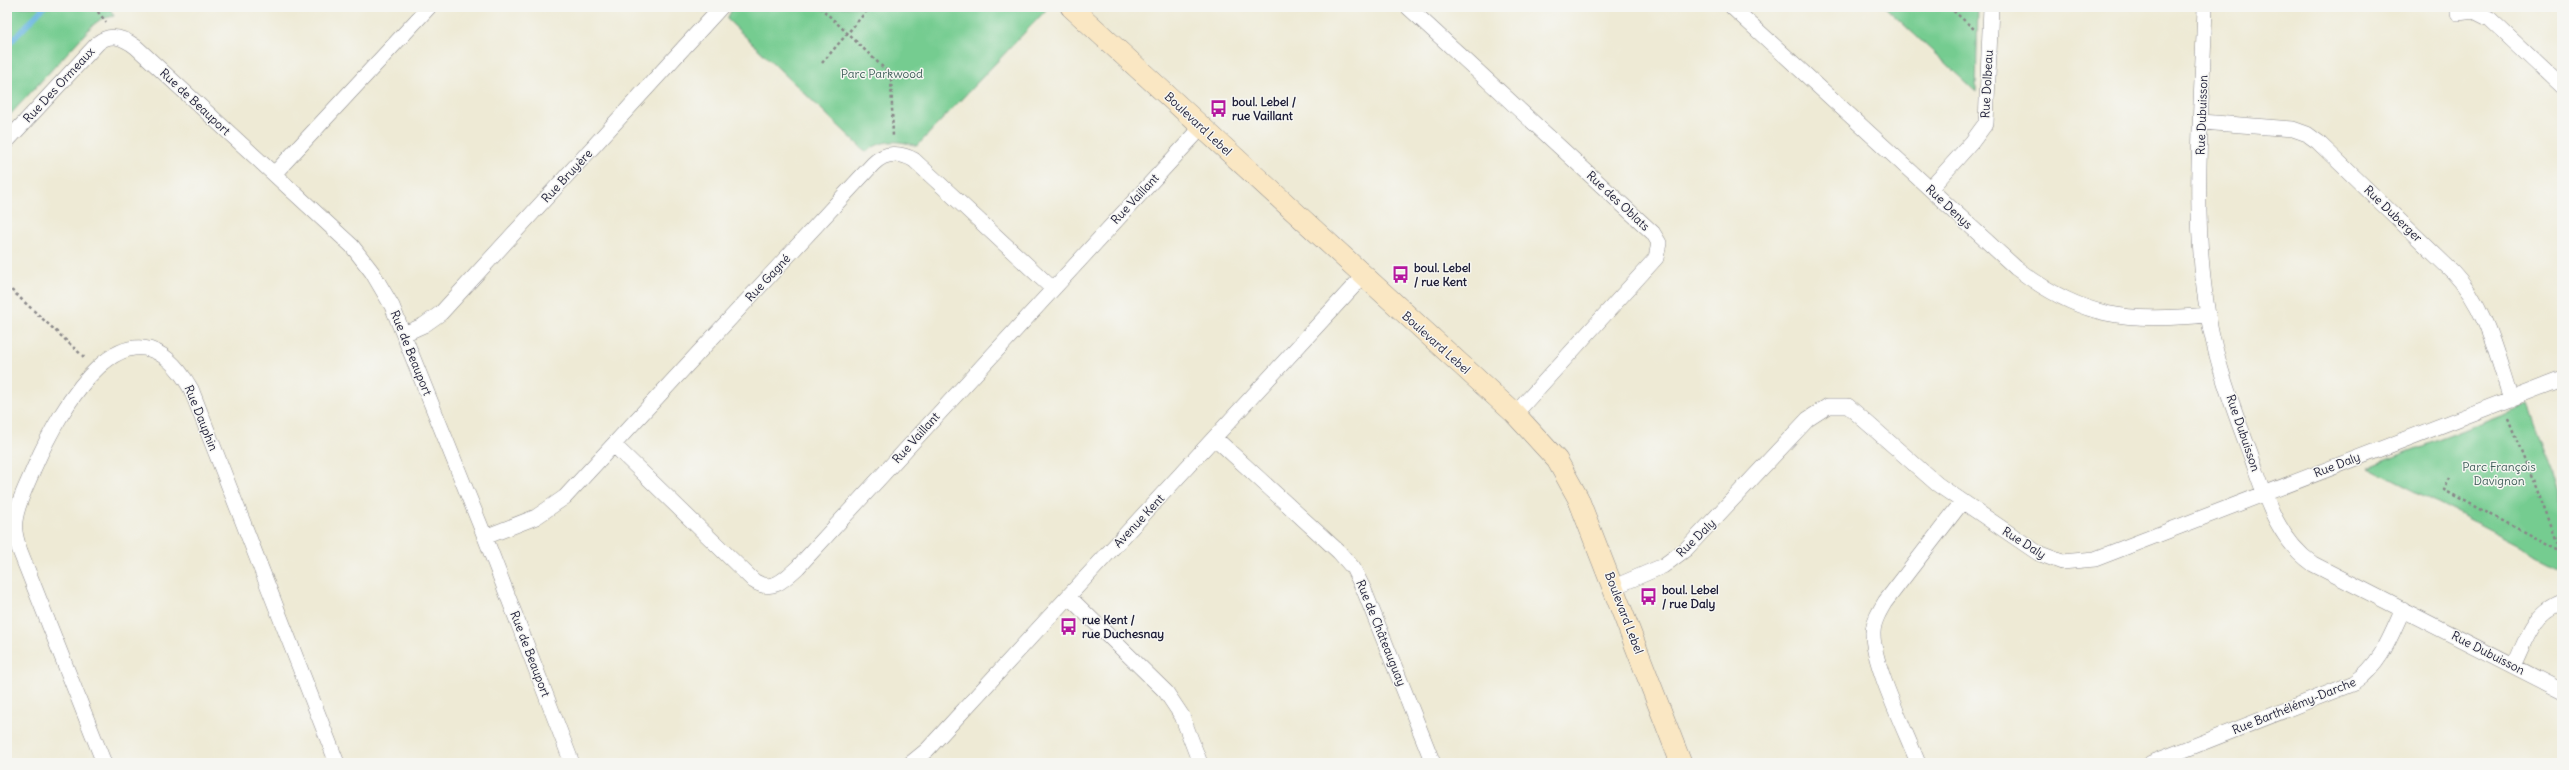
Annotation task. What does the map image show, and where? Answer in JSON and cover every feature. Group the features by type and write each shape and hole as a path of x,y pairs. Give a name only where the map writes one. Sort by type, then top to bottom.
{"street":[{"path":"274,174 428,7"},
{"name":"Rue Bruyère","path":"404,334 424,325 441,312 721,7"},
{"name":"Boulevard Lebel","path":"1071,7 1515,414 1544,444 1566,472 1578,498 1614,587 1681,763"},
{"name":"Rue des Oblats","path":"1408,7 1653,233 1659,243 1656,258 1515,414"},
{"name":"Rue Denys","path":"1732,7 2016,268 2048,291 2071,303 2109,314 2130,318 2169,318 2208,315"},
{"name":"Rue Dolbeau","path":"1930,189 1972,142 1986,123 1991,7"},
{"name":"Rue Dubuisson","path":"2205,7 2200,230 2208,315 2224,381 2264,493 2280,529 2297,552 2323,570 2562,691"},
{"path":"2458,13 2474,12 2490,19 2562,87"},
{"name":"Rue de Beauport","path":"115,36 136,47 359,254 386,294 404,334 486,537 572,763"},
{"name":"Rue Des Ormeaux","path":"7,141 98,43 106,38 115,36"},
{"name":"Rue Duberger","path":"2202,122 2293,129 2307,134 2318,142 2453,272 2472,295 2488,328 2511,398"},
{"name":"Rue Vaillant","path":"614,445 754,581 765,586 776,585 798,567 1202,127"},
{"name":"Rue Gagné","path":"486,537 536,517 556,504 614,445 873,164 884,157 898,154 914,160 1053,289"},
{"name":"Avenue Kent","path":"921,760 1363,276"},
{"name":"Rue Dauphin","path":"104,763 20,551 14,522 20,502 46,441 62,412 81,386 104,360 117,352 134,348 145,348 162,356 178,370 191,389 332,761"},
{"name":"Rue Daly","path":"1614,587 1655,571 1683,552 1808,419 1828,406 1841,405 1855,411 1916,467 1962,502 2038,553 2054,560 2068,563 2095,558 2562,379"},
{"name":"Rue de Châteauguay","path":"1215,438 1333,547 1353,568 1370,602 1433,763"},
{"path":"1918,763 1877,658 1873,632 1877,617 1885,602 1962,502"},
{"path":"1069,597 1166,692 1182,716 1200,763"},
{"path":"2514,666 2539,615 2562,602"},
{"name":"Rue Barthélémy-Darche","path":"2151,763 2354,683 2369,672 2381,656 2403,610"}],"path":[{"path":"7,12 11,7"},
{"path":"94,7 104,18"},
{"path":"820,7 891,75 894,140"},
{"path":"822,63 870,7"},
{"path":"1949,7 1978,33"},
{"path":"7,286 85,358"},
{"path":"2506,414 2561,550"},
{"path":"2450,478 2444,490 2498,516 2561,550"}],"green space":[{"path":"7,7 109,7 114,16 101,19 93,25 7,118"},
{"name":"Parc Parkwood","path":"733,7 1043,7 1046,10 917,146 890,142 878,145 866,152 727,19"},
{"path":"1885,7 1978,7 1976,92"},
{"name":"Parc François Davignon","path":"2529,405 2562,491 2562,567 2368,467"}],"waterway":[{"path":"7,46 44,7"}],"place":[{"name":"boul. Lebel / rue Vaillant","path":"1219,109"},
{"name":"boul. Lebel / rue Kent","path":"1401,275"},
{"name":"boul. Lebel / rue Daly","path":"1649,597"},
{"name":"rue Kent / rue Duchesnay","path":"1069,627"}]}
